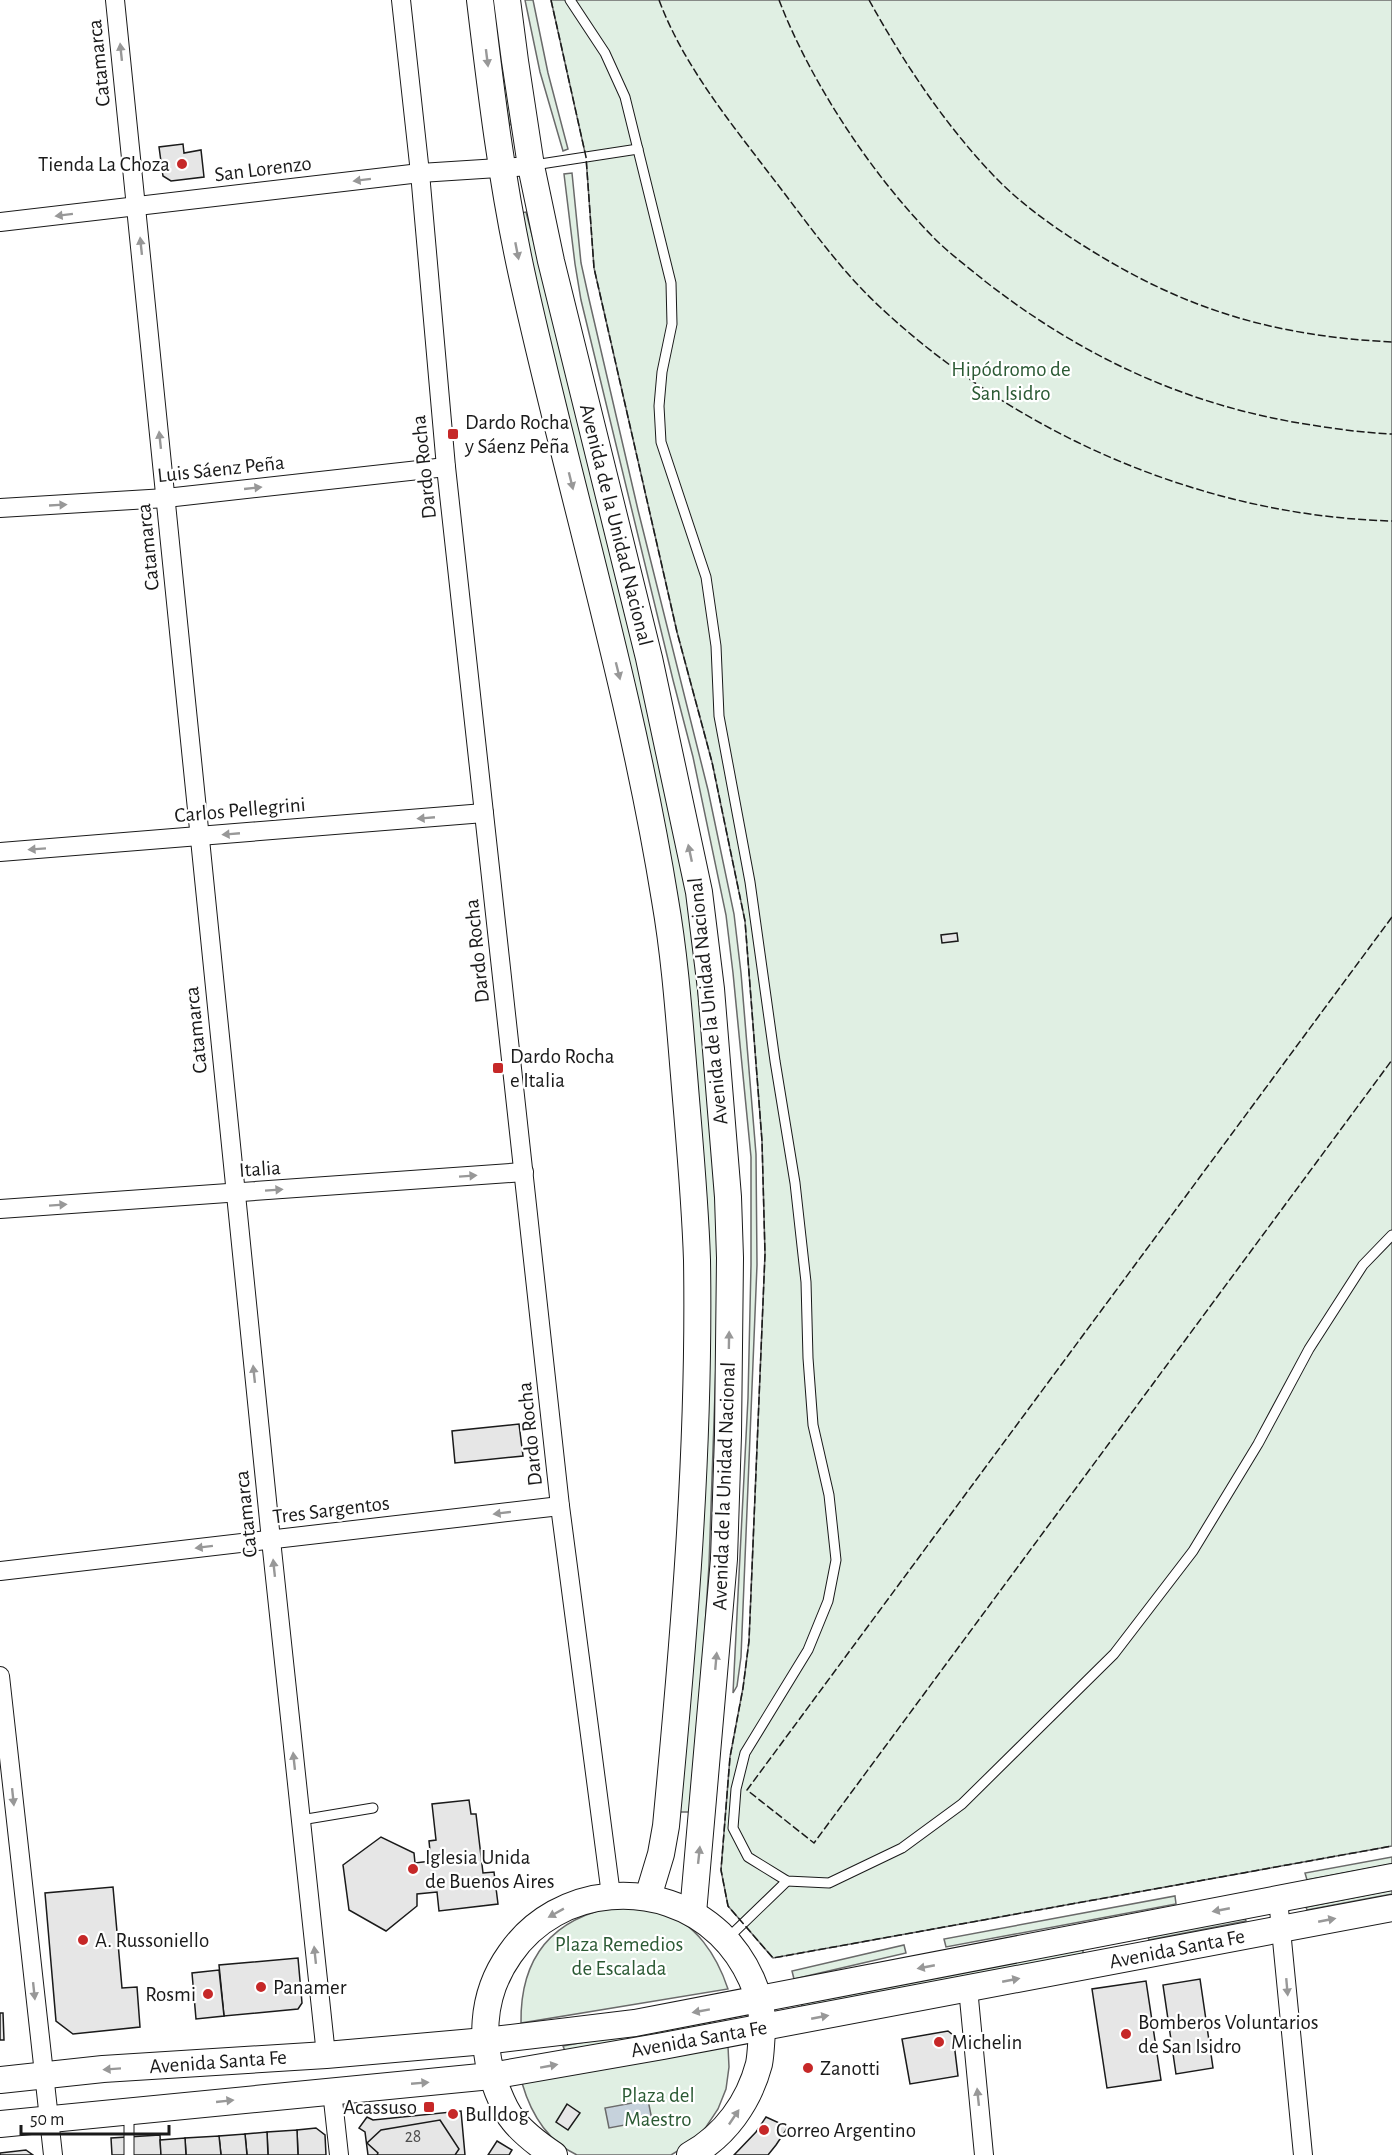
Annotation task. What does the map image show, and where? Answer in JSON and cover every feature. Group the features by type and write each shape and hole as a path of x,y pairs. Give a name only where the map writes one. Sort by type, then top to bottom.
{"main road":[{"name":"Avenida de la Unidad Nacional","path":"480,0 501,168 521,270 554,415 619,676 647,802 666,902 679,1020 697,1258 695,1432 668,1803 661,1854 648,1897"},
{"name":"Avenida de la Unidad Nacional","path":"507,0 531,166 551,261 648,658 699,892 711,989 728,1197 730,1258 728,1435 724,1559 693,1913"},
{"name":"Avenida Santa Fe","path":"0,2080 103,2069 326,2055 485,2041 634,2023 1392,1877"},
{"path":"554,2155 512,2120 503,2104 491,2076 485,2041 487,2006 495,1980 510,1954 530,1931 554,1913 582,1901 611,1895 663,1900 693,1913 711,1925 726,1940 745,1966 758,2000 762,2028 759,2062 748,2095 729,2124 703,2148 690,2155"},
{"name":"Avenida Santa Fe","path":"0,2124 491,2076 762,2028 1392,1908"},
{"path":"1112,1931 1118,1960"}],"street":[{"name":"Catamarca","path":"115,0 271,1540 326,2055"},
{"name":"Dardo Rocha","path":"401,0 420,173 446,467 560,1506 611,1895"},
{"name":"San Lorenzo","path":"0,222 420,173 531,166"},
{"name":"Luis Sáenz Peña","path":"0,508 166,498 446,467"},
{"name":"Carlos Pellegrini","path":"0,852 484,813"},
{"name":"Italia","path":"0,1209 524,1172"},
{"name":"Tres Sargentos","path":"0,1571 560,1506"},
{"path":"0,1676 53,2155"},
{"path":"1278,1899 1304,2155"},
{"path":"968,1988 984,2155"},
{"path":"332,2091 339,2155"}],"lane":[{"path":"570,0 605,53 625,97 671,283 672,324 662,372 659,406 661,442 706,577 716,646 719,716 750,882 795,1183 806,1282 813,1425 829,1495 836,1560 828,1601 808,1650 745,1753 736,1790 733,1828 748,1857 787,1881 828,1883 902,1848 962,1804 1114,1654 1193,1551 1258,1444 1309,1349 1364,1265 1392,1235"},
{"path":"531,166 638,149"},
{"path":"301,1820 372,1808"},
{"path":"726,1940 787,1881"},
{"path":"129,2111 129,2155"}],"green space":[{"path":"484,0 498,0 513,127 509,123 505,99 494,67"},
{"path":"525,0 533,0 548,73 568,149 563,151 540,72"},
{"name":"Hipódromo de San Isidro","path":"551,0 1392,0 1392,1846 773,1958 728,1906 721,1870 730,1757 749,1641 765,1254 762,1141 745,921 712,762 677,632 594,268 586,157"},
{"path":"572,173 581,263 638,510 708,790 734,914 741,973 756,1154 757,1265 741,1657 737,1686 733,1693 748,1398 751,1157 733,973 726,915 693,757 581,300 564,174"},
{"path":"526,212 608,525 689,894 718,1201 719,1277 709,1565 695,1782 690,1812 679,1812 682,1740 688,1011 520,213"},
{"path":"1392,1857 1392,1864 1307,1880 1305,1873"},
{"path":"1392,1890 1392,1894 1307,1910 1306,1907"},
{"path":"1175,1896 1176,1904 946,1947 944,1939"},
{"name":"Plaza Remedios de Escalada","path":"618,1906 660,1912 684,1924 694,1932 711,1953 728,1989 521,2023 526,1979 544,1944 575,1920"},
{"path":"1245,1918 1246,1921 1149,1940 1148,1937"},
{"path":"904,1945 906,1953 794,1979 792,1971"},
{"path":"1083,1949 1083,1954 802,2007 801,2002"},
{"path":"709,2019 711,2025 565,2051 563,2046"},
{"name":"Plaza del Maestro","path":"728,2046 729,2067 726,2089 718,2109 691,2143 671,2155 577,2155 557,2142 535,2116 522,2083"}],"shaded area":[{"path":"648,2100 652,2120 609,2128 605,2108"}],"building":[{"name":"Tienda La Choza","path":"183,144 184,153 201,150 204,177 171,181 163,176 159,147"},
{"path":"957,933 958,941 942,943 941,935"},
{"path":"519,1424 523,1456 455,1463 452,1431"},
{"name":"Iglesia Unida de Buenos Aires","path":"469,1800 471,1814 476,1814 483,1873 494,1872 498,1904 439,1911 437,1892 417,1894 417,1906 386,1931 349,1910 343,1865 381,1837 414,1853 415,1863 431,1861 429,1841 436,1840 432,1804"},
{"name":"A. Russoniello","path":"113,1887 122,1988 137,1987 140,2027 73,2034 56,2021 45,1893"},
{"name":"Panamer","path":"298,1958 302,2003 298,2009 224,2016 219,1965"},
{"name":"Rosmi","path":"219,1970 224,2016 196,2019 192,1973"},
{"path":"1200,1979 1213,2068 1176,2074 1163,1985"},
{"name":"Bomberos Voluntarios de San Isidro","path":"1146,1981 1161,2080 1107,2088 1092,1989"},
{"path":"0,2013 3,2013 4,2040 0,2040"},
{"path":"948,2031 953,2035 958,2076 910,2084 902,2039"},
{"path":"567,2104 580,2113 568,2130 556,2122"},
{"path":"461,2111 465,2155 368,2155 365,2132 359,2128 367,2117 373,2120"},
{"path":"766,2117 788,2127 768,2155 734,2155 756,2132"},
{"path":"440,2120 459,2149 455,2155 377,2155 378,2153 367,2143 381,2130"},
{"path":"316,2128 325,2135 326,2155 298,2155 297,2130"},
{"path":"297,2130 298,2155 268,2155 267,2132"},
{"path":"267,2132 268,2155 247,2155 245,2134"},
{"path":"245,2134 247,2155 221,2155 219,2136"},
{"path":"160,2135 161,2155 112,2155 111,2138"},
{"path":"219,2136 221,2155 186,2155 185,2138"},
{"path":"185,2138 186,2155 161,2155 160,2140"},
{"path":"497,2141 512,2150 509,2155 488,2155"},
{"path":"26,2150 33,2155 0,2155 0,2153"}],"fence":[{"path":"551,0 586,157 594,268 677,632 712,762 745,921 762,1141 765,1254 749,1641 730,1757 721,1870 728,1906 773,1958 1392,1846"},
{"path":"659,0 680,46 707,90 849,276 880,307 934,353 991,394 1053,430 1117,460 1184,485 1252,503 1322,516 1392,521"},
{"path":"779,0 792,31 826,95 866,157 888,186 940,244 1023,309 1099,356 1180,391 1266,417 1331,428 1392,434"},
{"path":"869,0 926,93 959,136 1015,196 1072,238 1121,268 1158,287 1232,316 1308,333 1392,342"},
{"path":"1392,917 747,1790 814,1843 1392,1060"}],"place":[{"name":"Tienda La Choza","path":"182,164"},
{"name":"Dardo Rocha y Sáenz Peña","path":"453,434"},
{"name":"Dardo Rocha e Italia","path":"498,1068"},
{"name":"Iglesia Unida de Buenos Aires","path":"413,1869"},
{"name":"A. Russoniello","path":"83,1940"},
{"name":"Panamer","path":"261,1987"},
{"name":"Rosmi","path":"208,1994"},
{"name":"Bomberos Voluntarios de San Isidro","path":"1126,2034"},
{"name":"Michelin","path":"939,2042"},
{"name":"Zanotti","path":"808,2068"},
{"name":"Acassuso","path":"429,2107"},
{"name":"Bulldog","path":"453,2114"},
{"name":"Correo Argentino","path":"764,2130"}]}
